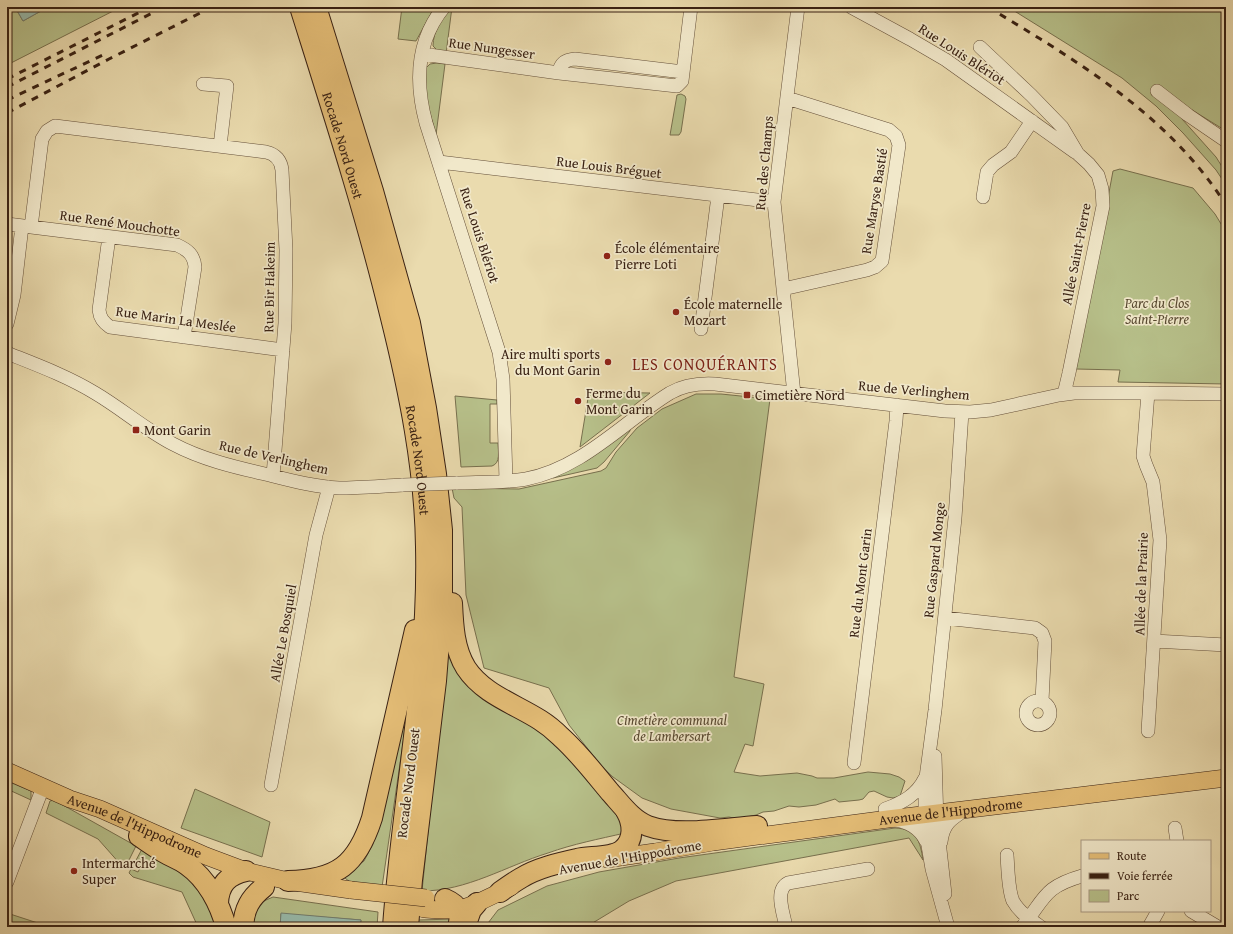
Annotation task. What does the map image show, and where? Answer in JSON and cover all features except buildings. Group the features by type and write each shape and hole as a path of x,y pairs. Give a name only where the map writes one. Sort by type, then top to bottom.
{"highway":[{"name":"Rocade Nord Ouest","path":"300,7 363,212 382,280 397,342 414,426 422,495 426,545 426,602 423,662 416,731 396,884 393,927"},
{"name":"Rocade Nord Ouest","path":"316,7 373,191 410,324 426,408 436,474 442,530 442,604 437,674 412,880 408,927"},
{"path":"442,530 448,563 454,632 459,652 466,668 490,691 540,720 562,738 575,751 626,811 630,817 632,829 629,842 617,853 579,858 538,871 522,877 500,892"},
{"path":"288,881 317,879 335,872 351,858 365,837 372,818 414,635 426,545"},
{"path":"626,811 642,823 667,830 685,831 757,826"},
{"path":"139,836 192,869 205,884 218,903 226,927"},
{"path":"218,903 221,888 238,874"},
{"path":"386,927 396,884"},
{"path":"243,927 245,913 249,902 264,887"},
{"path":"448,908 471,910 466,927"}],"main road":[{"name":"Avenue de l'Hippodrome","path":"70,799 100,809 206,856 264,887 279,891 352,896 448,908 500,892 555,869 576,864 887,814 1226,767"},
{"path":"7,770 70,799"},
{"name":"Avenue de l'Hippodrome","path":"931,808 966,810 1226,778"},
{"name":"Avenue de l'Hippodrome","path":"70,799 139,836 238,874 288,881 352,896"},
{"name":"Avenue de l'Hippodrome","path":"448,908 473,892 543,862 580,852 757,826 887,814"}],"street":[{"name":"Rue Louis Blériot","path":"444,7 432,24 422,54 419,72 421,101 426,123 497,341 501,361 504,392 506,481"},
{"name":"Rue Nungesser","path":"422,54 559,73 561,64 565,61 575,59 683,72 691,7"},
{"name":"Rue des Champs","path":"794,394 774,202 798,7"},
{"name":"Rue Louis Blériot","path":"851,7 946,60 1078,154"},
{"name":"Allée Saint-Pierre","path":"980,47 1055,118 1078,154 1094,170 1100,181 1103,197 1091,265 1064,394"},
{"path":"203,84 227,86 220,146"},
{"path":"1157,90 1188,115 1226,141"},
{"name":"Rue Maryse Bastié","path":"783,289 867,270 875,267 882,260 899,145 896,136 889,130 787,98"},
{"path":"983,197 987,172 993,165 1010,152 1032,121"},
{"name":"Rue Bir Hakeim","path":"7,324 14,295 42,139 52,127 62,126 270,152 277,158 282,167 286,250 283,350 273,476"},
{"name":"Rue Louis Bréguet","path":"439,162 774,202"},
{"path":"701,329 718,196"},
{"name":"Rue René Mouchotte","path":"7,224 177,245 185,248 194,260 195,267 184,337"},
{"name":"Rue Marin La Meslée","path":"109,237 99,310 100,317 104,323 110,327 283,350"},
{"name":"Rue de Verlinghem","path":"7,353 60,374 83,386 114,404 174,445 219,462 273,476 329,487 356,488 456,482 506,481 530,478 556,470 570,463 664,396 682,387 694,384 709,384 962,412 995,409 1064,394 1226,394"},
{"name":"Allée de la Prairie","path":"1148,393 1143,456 1153,482 1160,540 1148,731"},
{"name":"Rue du Mont Garin","path":"854,764 897,406"},
{"name":"Rue Gaspard Monge","path":"948,924 940,859 926,775 935,710 955,518 962,412"},
{"name":"Allée Le Bosquiel","path":"272,785 316,536 329,487"},
{"path":"945,618 1035,628 1042,633 1045,641 1042,702"},
{"path":"1154,641 1226,645"},
{"name":"Rue Gaspard Monge","path":"935,710 931,808 927,844 936,888 948,924"},
{"path":"926,775 920,787 911,796 894,806 887,814 897,820 913,826 922,834 927,844"},
{"path":"7,882 43,786"},
{"path":"940,859 942,835 945,826 953,818 966,810"},
{"path":"1007,854 1010,891 1013,901 1021,911 1025,922"},
{"path":"786,927 780,893 785,885 788,883 868,869"},
{"path":"1025,922 1049,890 1062,883 1081,876"},
{"path":"1149,927 1157,912"},
{"path":"1193,912 1218,927"},
{"path":"1025,922 1041,927"}],"green space":[{"path":"7,7 15,7 23,21 48,7 121,7 7,65"},
{"path":"402,7 433,10 416,41 398,39"},
{"path":"451,7 446,54 438,51 433,46 433,41 439,25"},
{"path":"1008,7 1226,7 1226,131 1184,105 1182,119 1216,157 1226,173 1226,185 1216,170 1183,133 1156,106 1122,78"},
{"path":"430,64 445,64 436,135 424,86 426,68"},
{"path":"681,94 685,96 686,99 681,132 679,135 670,135 677,95"},
{"name":"Parc du Clos Saint-Pierre","path":"1120,169 1193,188 1215,214 1226,232 1226,384 1118,382 1120,370 1076,369 1113,171"},
{"path":"589,392 650,393 580,447"},
{"name":"Cimetière communal de Lambersart","path":"696,394 721,394 770,399 734,677 764,684 753,746 745,744 734,772 760,776 797,773 817,778 834,778 868,772 890,774 905,781 900,796 893,798 887,797 874,791 869,792 863,799 859,800 839,802 835,799 816,805 799,807 789,806 738,819 729,817 720,818 671,809 642,798 603,768 569,725 549,688 484,668 466,595 462,507 454,498 452,488 519,489 601,471 606,468 616,452 637,428 662,409"},
{"path":"455,396 497,400 497,404 490,404 490,443 498,443 498,460 492,466 461,467"},
{"path":"630,429 630,431 604,462 597,468 552,477 583,462"},
{"path":"449,626 452,647 540,726 627,823 625,833 557,850 455,887 422,891"},
{"path":"417,647 382,887 353,884 342,876 364,861 373,844"},
{"path":"7,781 31,791 31,800 7,789"},
{"path":"195,789 270,822 262,857 181,828"},
{"path":"54,800 136,846 128,862 124,861 121,865 98,839 46,813 50,801"},
{"path":"895,828 908,831 916,837 919,842 923,860 909,838 676,881 629,901 586,927 485,927 498,910 547,886 599,872 679,858"},
{"path":"142,849 185,871 212,905 219,927 198,927 182,892 133,877 129,873 131,869 138,872 140,868 134,864"},
{"path":"273,897 378,912 377,927 360,927 361,920 281,914 280,927 252,927 259,903"},
{"path":"7,913 50,927 7,927"},
{"path":"455,919 453,927 417,927 418,920"}],"shaded area":[{"path":"15,7 48,7 23,21"},
{"path":"281,913 361,920 360,927 280,927"}],"railway":[{"path":"7,79 150,7"},
{"path":"7,87 164,7"},
{"path":"7,113 212,7"},
{"path":"988,7 1055,48 1119,92 1149,117 1177,144 1203,173 1226,205"},
{"path":"7,100 105,54"}],"place":[{"name":"École élémentaire Pierre Loti","path":"607,256"},
{"name":"École maternelle Mozart","path":"676,312"},
{"name":"Aire multi sports du Mont Garin","path":"608,362"},
{"name":"Cimetière Nord","path":"747,395"},
{"name":"Ferme du Mont Garin","path":"578,401"},
{"name":"Mont Garin","path":"136,430"},
{"name":"Intermarché Super","path":"74,871"}],"district":[{"name":"LES CONQUÉRANTS","path":"705,364"}]}
